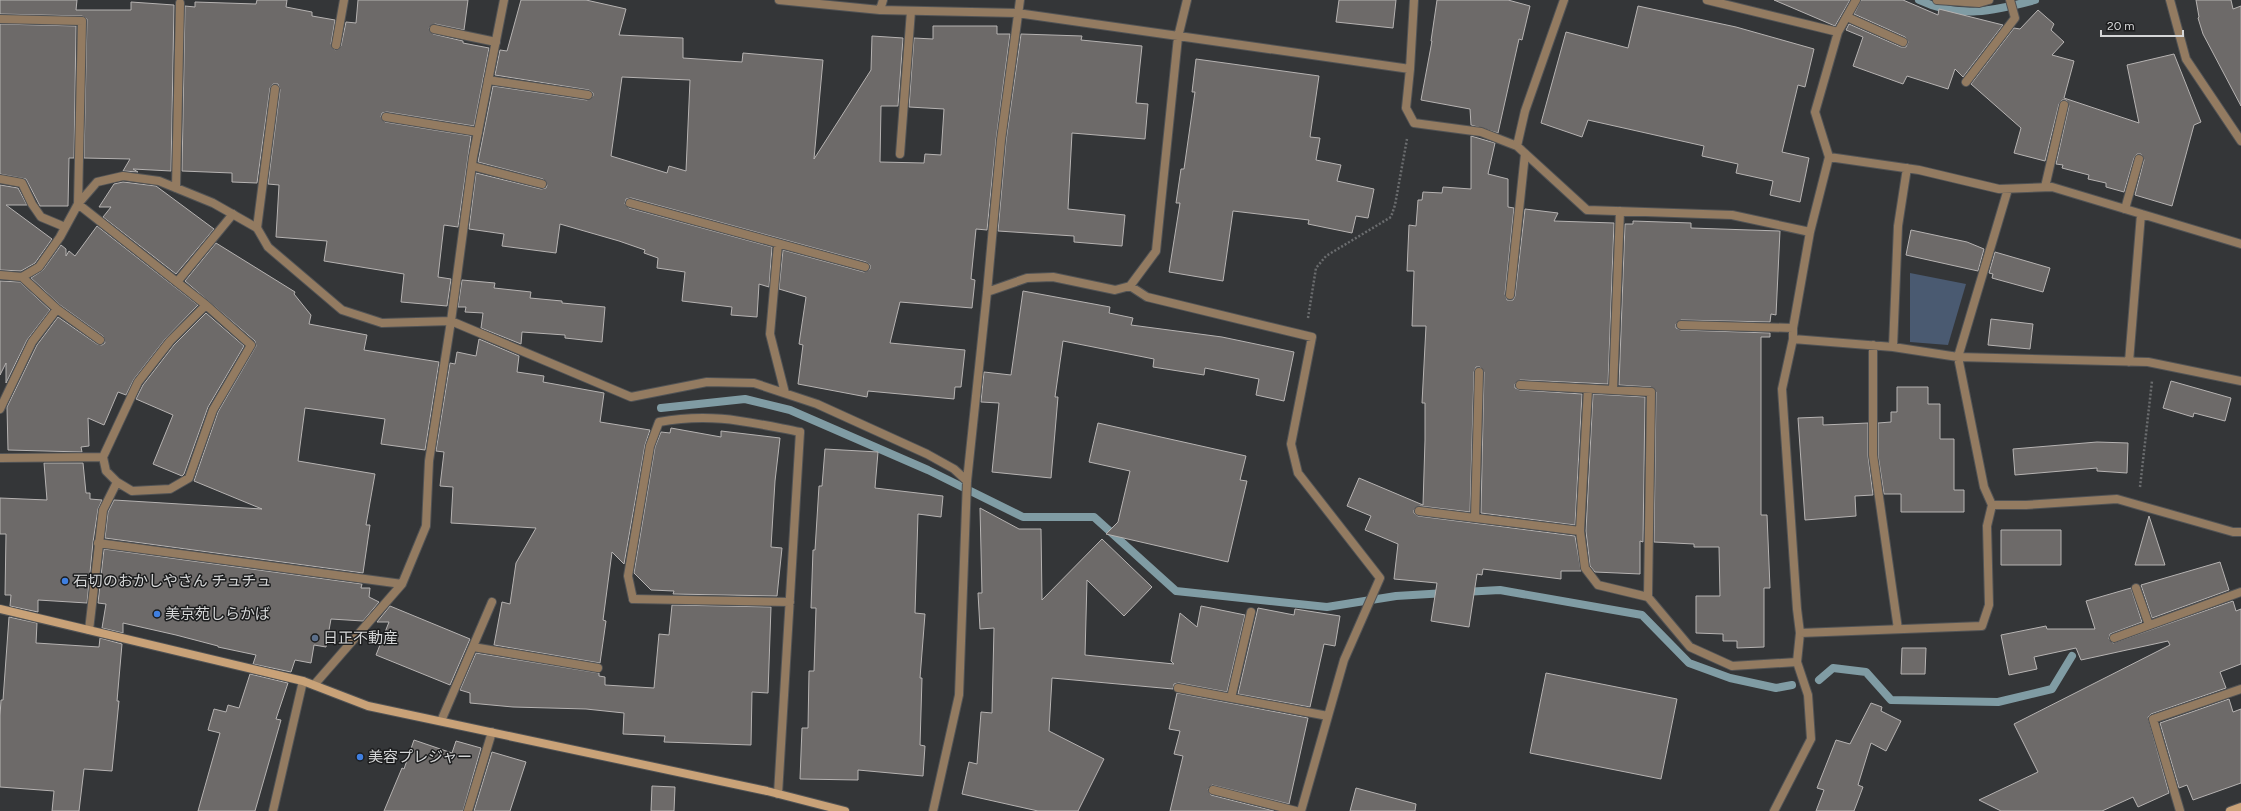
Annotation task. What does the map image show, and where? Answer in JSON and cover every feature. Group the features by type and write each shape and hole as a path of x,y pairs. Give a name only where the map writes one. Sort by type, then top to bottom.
{"street":[{"path":"336,45 344,0"},
{"path":"314,685 402,584 426,526 429,461 451,321 472,166 504,0"},
{"path":"778,0 880,10 1017,13 1178,38 1410,69"},
{"path":"880,10 882,0"},
{"path":"933,811 959,695 967,482 987,292 1000,140 1020,0"},
{"path":"987,292 1027,278 1053,276 1115,290 1130,286 1156,251 1178,38 1187,0"},
{"path":"1414,0 1406,108 1414,123 1481,132 1517,146 1587,210 1732,215 1810,232"},
{"path":"1517,146 1524,111 1564,0"},
{"path":"1707,0 1838,32"},
{"path":"1774,811 1811,739 1808,695 1797,662 1800,633 1797,609 1782,389 1793,339 1793,328 1810,232 1829,158 1816,112 1838,32 1856,0"},
{"path":"1937,0 1979,2 1989,0"},
{"path":"1966,82 2015,18 2010,0"},
{"path":"2170,0 2186,59 2241,141"},
{"path":"176,188 180,3"},
{"path":"900,154 911,11"},
{"path":"1847,17 1903,42"},
{"path":"0,19 82,21 78,204"},
{"path":"434,29 496,42"},
{"path":"488,80 588,95"},
{"path":"257,228 274,89"},
{"path":"2045,188 2064,105"},
{"path":"386,118 478,132"},
{"path":"1510,295 1525,154"},
{"path":"1829,158 1907,168 1999,189 2052,187 2241,244"},
{"path":"2125,209 2139,159"},
{"path":"472,166 542,184"},
{"path":"1893,347 1898,226 1907,168"},
{"path":"22,277 39,266 65,227 78,204 97,182 123,176 159,181 213,203 257,228 268,246 342,310 382,323 451,321 631,397 707,382 754,383 817,404 927,454 954,469 967,482"},
{"path":"0,179 22,183 32,204 41,217 65,227"},
{"path":"1800,633 1982,626 1989,605 1987,526 1992,505 1984,487 1958,357 2008,189"},
{"path":"630,203 865,267"},
{"path":"78,204 206,305 251,345 213,410 189,478 170,489 132,492 116,482 106,472 103,457 138,382 170,341 206,305"},
{"path":"1613,390 1620,211"},
{"path":"177,282 232,214"},
{"path":"2129,362 2140,214"},
{"path":"778,244 770,334 785,393"},
{"path":"0,275 22,277 57,309 100,340"},
{"path":"1130,286 1147,297 1312,337 1291,444 1298,473 1380,578 1344,660 1301,811"},
{"path":"0,409 4,392 32,342 57,309"},
{"path":"1681,325 1793,328"},
{"path":"1793,339 1893,347 1958,357 2154,363 2241,381"},
{"path":"1873,345 1873,455 1898,629"},
{"path":"1475,518 1480,372"},
{"path":"1520,385 1651,392 1648,597"},
{"path":"1588,389 1580,532 1585,568 1598,585 1648,597 1690,647 1732,666 1797,662"},
{"path":"778,794 790,602 800,432 730,418 686,417 659,422 650,446 628,576 633,599 790,602"},
{"path":"0,458 103,457"},
{"path":"89,630 103,510 116,482"},
{"path":"1992,505 2026,505 2117,499 2233,532 2241,532"},
{"path":"1419,512 1580,532"},
{"path":"98,543 402,584"},
{"path":"2136,588 2149,625"},
{"path":"2114,638 2241,592"},
{"path":"441,721 492,602"},
{"path":"0,608 303,681 368,706 778,794 845,811"},
{"path":"1231,698 1251,612"},
{"path":"473,647 598,668"},
{"path":"273,811 303,681"},
{"path":"1178,688 1328,716"},
{"path":"2180,811 2153,719 2241,689"},
{"path":"468,811 492,732"},
{"path":"1213,790 1296,811"},
{"path":"2230,811 2241,807"}],"path":[{"path":"1306,336 1316,268 1326,256 1390,217 1395,205 1408,134 1414,123"},
{"path":"2138,505 2154,363"}],"shaded area":[{"path":"1910,273 1966,284 1948,345 1910,342"}],"building":[{"path":"0,0 77,0 76,10 131,10 131,2 174,5 171,171 133,169 138,172 123,171 130,159 84,158 87,19 82,16 0,14"},
{"path":"257,0 287,0 286,7 312,12 312,16 335,20 331,44 335,50 341,46 346,22 356,23 358,0 468,0 464,30 435,24 429,28 433,34 463,41 463,43 489,48 474,126 387,112 382,113 381,117 385,122 471,136 458,227 444,225 438,277 451,279 447,306 401,302 404,274 324,261 327,241 276,237 279,185 268,184 280,90 278,84 273,84 270,88 257,183 232,182 232,173 182,171 185,6 195,7 195,2 256,4"},
{"path":"521,0 586,0 626,9 619,35 683,38 683,58 742,62 743,53 823,60 814,159 871,70 872,36 903,38 898,106 881,106 880,162 924,163 925,154 941,155 944,109 909,107 914,38 933,39 933,26 997,26 997,34 1010,34 996,140 987,230 976,229 971,279 975,280 972,308 900,302 890,343 965,350 961,387 955,387 954,399 868,391 867,397 798,384 803,345 799,344 806,297 779,289 783,250 864,272 870,269 870,265 866,262 631,198 626,199 625,204 629,208 772,247 769,287 759,284 757,317 731,315 732,307 682,301 685,272 657,268 658,258 644,253 645,250 619,241 560,224 556,253 502,246 504,234 469,229 476,173 541,189 546,188 547,185 543,179 478,162 493,86 587,100 593,96 593,93 589,90 495,75 500,50 507,51","holes":["622,77 690,80 686,171 669,166 667,173 611,156"]},
{"path":"1339,0 1396,0 1393,28 1336,22"},
{"path":"1437,0 1508,0 1530,6 1522,40 1519,39 1498,133 1471,125 1470,109 1421,100 1432,41"},
{"path":"1774,0 1850,0 1835,26"},
{"path":"1861,0 1903,0 1938,15 1939,9 2003,25 1963,77 1955,69 1948,89 1907,76 1903,84 1853,66 1863,37 1846,30 1849,24 1901,47 1906,47 1908,42 1905,37 1854,14"},
{"path":"2196,0 2231,0 2233,9 2241,6 2241,106 2203,34 2198,18"},
{"path":"1638,6 1736,27 1814,49 1805,87 1798,85 1782,152 1809,158 1800,202 1770,195 1773,181 1736,173 1738,164 1702,156 1704,146 1588,120 1582,137 1541,123 1566,32 1628,48"},
{"path":"2038,10 2054,24 2051,30 2064,42 2052,55 2074,61 2064,98 2139,123 2127,65 2174,54 2201,122 2194,125 2172,206 2135,195 2144,160 2141,154 2137,154 2134,158 2124,192 2106,187 2106,183 2088,179 2089,175 2062,168 2063,165 2056,164 2069,106 2066,100 2062,100 2059,104 2045,161 2014,153 2021,128 1971,84 2014,28 2020,29"},
{"path":"0,24 76,26 74,158 69,158 68,206 40,206 26,179 0,174"},
{"path":"1021,34 1082,36 1081,40 1142,46 1136,103 1148,104 1145,139 1072,133 1068,209 1125,215 1122,246 1074,242 1074,236 998,231 1006,141"},
{"path":"1196,59 1319,76 1310,137 1320,138 1316,160 1341,165 1337,181 1374,189 1368,218 1356,216 1352,233 1308,224 1309,220 1233,211 1223,281 1169,272 1180,203 1176,203 1181,169 1184,169 1195,92 1192,92"},
{"path":"1471,136 1495,143 1488,174 1508,179 1508,207 1514,208 1505,294 1507,300 1513,300 1515,296 1525,209 1558,213 1554,221 1614,223 1608,384 1520,380 1515,384 1515,388 1520,390 1582,394 1575,525 1481,513 1484,372 1480,367 1476,367 1474,372 1470,512 1420,506 1414,510 1414,513 1418,516 1575,536 1581,571 1561,571 1561,579 1483,569 1482,575 1477,574 1469,627 1431,621 1437,583 1394,579 1398,544 1365,530 1371,516 1347,506 1359,478 1423,505 1425,403 1422,403 1426,326 1412,326 1414,271 1407,271 1409,225 1416,226 1418,200 1422,200 1423,192 1442,193 1443,187 1471,189"},
{"path":"123,182 156,186 214,229 176,274 103,217 111,207 99,207 114,184"},
{"path":"0,185 18,188 27,205 6,205 52,239 35,263 21,271 0,270"},
{"path":"1633,221 1691,223 1691,228 1780,231 1776,315 1771,314 1770,322 1681,320 1676,324 1676,328 1681,330 1770,333 1770,337 1761,337 1761,515 1767,515 1770,588 1764,588 1764,647 1737,648 1737,641 1723,641 1723,634 1696,633 1696,596 1720,596 1719,547 1694,547 1694,544 1654,542 1656,392 1651,387 1619,385 1625,224 1633,224"},
{"path":"97,226 198,305 166,338 134,379 126,395 118,392 104,425 88,418 89,446 81,447 82,452 8,450 7,407 37,345 58,317 97,344 102,345 105,343 103,336 60,305 31,278 43,270 61,245 66,249 66,256 69,251 75,256"},
{"path":"1911,230 1967,242 1984,249 1978,271 1906,255"},
{"path":"216,243 295,292 294,294 311,315 309,324 367,335 364,350 439,362 425,450 381,444 385,419 305,408 298,461 375,474 366,525 370,525 363,573 105,538 108,512 114,500 262,509 194,481 218,412 256,346 255,341 185,281"},
{"path":"1995,252 2050,268 2043,292 1992,278 1993,274 1989,273"},
{"path":"462,280 495,283 494,288 531,292 530,298 605,307 602,342 565,338 565,335 522,332 521,344 481,328 483,313 465,312 466,307 458,307"},
{"path":"0,281 20,282 50,310 27,340 6,383 6,363 0,375"},
{"path":"1023,291 1110,307 1109,313 1133,318 1131,325 1222,337 1294,352 1284,401 1256,395 1259,379 1205,368 1204,375 1153,367 1154,359 1063,341 1055,397 1058,397 1051,478 992,472 999,403 981,402 984,372 1011,375"},
{"path":"206,313 244,346 208,407 182,476 153,464 173,415 136,399 143,385 174,345"},
{"path":"1991,319 2033,324 2030,349 1988,345"},
{"path":"479,339 519,356 517,372 544,376 543,382 604,393 600,422 650,430 645,445 624,564 612,552 603,620 606,621 600,663 494,645 502,602 510,604 516,563 536,528 451,523 453,487 440,486 444,452 436,451 450,363 455,364 457,352 476,356"},
{"path":"2171,381 2231,398 2225,421 2194,413 2193,417 2163,408"},
{"path":"1897,387 1928,387 1928,404 1940,404 1940,439 1954,439 1954,490 1964,490 1964,512 1901,512 1901,494 1884,494 1878,455 1878,423 1891,422 1891,412 1897,412"},
{"path":"1593,394 1645,397 1643,542 1640,541 1640,574 1595,572 1590,566 1586,531"},
{"path":"1823,417 1823,425 1868,423 1868,456 1873,495 1855,496 1856,516 1805,520 1798,418"},
{"path":"1098,423 1246,456 1240,480 1247,481 1228,562 1106,534 1118,522 1130,471 1089,462"},
{"path":"671,428 721,437 721,431 780,438 775,481 771,547 782,548 777,596 673,594 674,591 651,590 634,573 655,447 661,432 670,433"},
{"path":"2097,442 2128,443 2127,473 2097,471 2097,468 2015,475 2013,449"},
{"path":"825,449 878,452 875,488 943,496 941,517 918,514 915,613 925,614 920,678 922,678 920,745 925,746 923,776 858,770 858,780 800,779 802,728 808,728 809,671 814,671 816,608 811,608 813,550 815,550 819,486 822,486"},
{"path":"44,463 83,463 86,493 90,493 90,499 102,500 98,509 93,542 87,603 38,600 38,612 10,606 11,595 5,595 6,534 0,534 0,498 47,500"},
{"path":"980,508 1019,529 1041,529 1042,600 1102,539 1152,587 1124,616 1087,580 1085,655 1174,664 1171,661 1180,613 1197,627 1201,606 1245,615 1227,692 1179,683 1174,684 1173,689 1052,678 1049,731 1104,759 1078,811 1038,811 962,794 969,762 977,764 981,712 992,713 994,628 980,629 978,593 982,593"},
{"path":"2149,516 2165,565 2135,565"},
{"path":"2001,530 2061,530 2061,565 2001,565"},
{"path":"104,549 362,584 361,588 370,588 369,597 379,602 363,621 331,619 326,647 314,645 311,663 295,660 291,672 253,664 256,655 218,647 176,635 123,623 123,633 102,628 106,604 98,603"},
{"path":"2220,562 2229,590 2152,618 2141,585"},
{"path":"2131,588 2142,622 2110,634 2109,639 2113,643 2233,601 2236,611 2241,609 2241,664 2220,672 2226,688 2151,714 2148,717 2169,793 2138,807 2133,797 2102,811 2001,811 1979,800 2038,772 2014,724 2170,645 2168,641 2081,660 2076,648 2034,657 2037,669 2009,675 2001,635 2046,626 2047,629 2095,629 2086,601"},
{"path":"672,605 771,607 768,693 752,692 751,745 664,742 665,736 623,734 624,713 586,709 513,707 470,703 470,693 460,690 476,653 599,673 599,676 605,677 605,685 654,688 659,634 669,635"},
{"path":"390,606 470,639 450,685 376,655 389,622 377,622"},
{"path":"1258,608 1294,615 1295,609 1340,616 1335,646 1324,644 1310,707 1238,694"},
{"path":"9,617 37,623 36,643 99,647 100,638 122,644 117,701 119,701 112,771 84,769 79,811 52,811 54,791 0,787 0,716 1,700 3,700"},
{"path":"1902,648 1926,648 1925,674 1901,674"},
{"path":"1546,673 1677,699 1661,779 1530,753"},
{"path":"250,674 288,683 276,719 281,720 255,811 198,811 220,733 208,730 214,709 226,712 228,705 239,708"},
{"path":"1177,693 1308,718 1289,804 1212,785 1208,789 1211,795 1274,811 1170,811 1183,756 1174,754 1180,731 1169,729"},
{"path":"2229,699 2233,712 2241,709 2241,783 2193,800 2187,785 2179,788 2160,723"},
{"path":"1871,703 1882,707 1881,711 1901,721 1886,751 1871,743 1858,785 1863,787 1854,811 1816,811 1824,790 1817,788 1836,740 1850,744"},
{"path":"414,740 452,753 456,741 481,748 463,811 384,811 402,768 404,769"},
{"path":"492,752 526,762 510,811 474,811"},
{"path":"652,786 675,787 674,811 651,811"},
{"path":"1356,788 1416,804 1415,811 1350,811"}],"waterway":[{"path":"1919,0 1948,10 1962,11 1991,10 2035,0"},
{"path":"661,408 745,399 790,410 928,470 1023,517 1094,517 1176,591 1327,607 1396,596 1446,593"},
{"path":"1463,592 1500,590 1642,615 1689,663 1730,678 1776,688 1792,685"},
{"path":"1819,680 1833,668 1866,672 1891,700 1998,702 2052,689 2072,656"}],"place":[{"name":"石切のおかしやさん チュチュ","path":"65,581"},
{"name":"美京苑しらかば","path":"157,614"},
{"name":"日正不動産","path":"315,638"},
{"name":"美容プレジャー","path":"360,757"}]}
